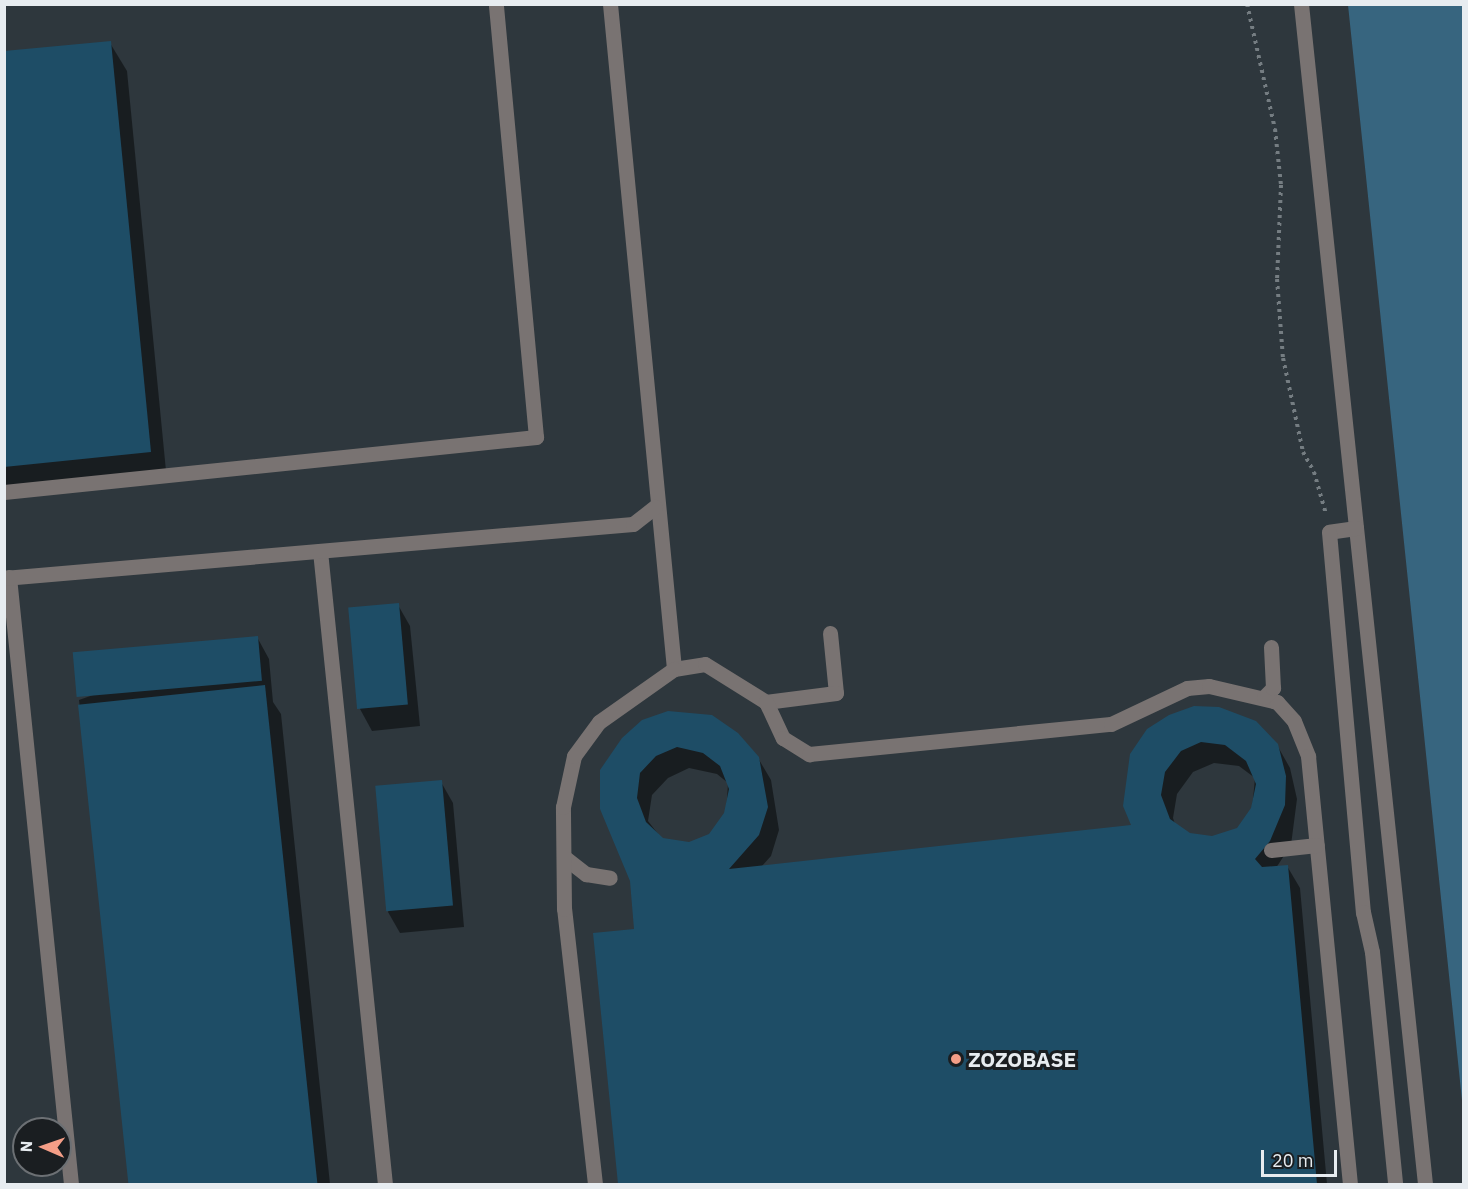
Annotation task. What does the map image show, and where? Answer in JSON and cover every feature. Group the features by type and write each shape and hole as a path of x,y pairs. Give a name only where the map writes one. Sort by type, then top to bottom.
{"street":[{"path":"4,492 536,436 496,4"},
{"path":"610,4 656,507 674,669"},
{"path":"1301,4 1425,1185"},
{"path":"71,1185 7,578 633,524 656,507"},
{"path":"1356,528 1329,532 1363,912 1372,952 1395,1185"},
{"path":"320,550 385,1185"},
{"path":"766,702 836,693 830,633"},
{"path":"1264,697 1273,688 1271,647"},
{"path":"595,1185 564,909 563,807 574,756 599,722 674,669 705,664 766,702 783,738 809,754 1111,723 1187,688 1209,686 1264,697 1276,702 1294,721 1308,756 1350,1185"},
{"path":"1271,850 1317,845"},
{"path":"564,857 586,874 610,878"}],"path":[{"path":"1247,4 1275,129 1281,185 1277,279 1282,358 1303,452 1314,472 1329,532"}],"water":[{"path":"1348,5 1463,5 1463,1110 1363,148"}],"building":[{"path":"111,41 151,452 4,467 4,51"},
{"path":"399,603 408,705 357,709 348,607"},
{"path":"258,636 262,681 77,697 73,652"},
{"path":"265,685 317,1184 128,1184 78,705"},
{"name":"ZOZOBASE","path":"1194,706 1219,707 1256,721 1278,744 1286,776 1285,805 1270,841 1255,859 1262,867 1288,865 1317,1184 618,1184 593,933 634,929 630,881 600,809 600,770 622,738 642,720 668,711 712,715 738,733 759,757 768,807 759,835 729,869 1131,825 1123,806 1130,754 1147,729 1169,715","holes":["1201,742 1225,745 1246,761 1256,784 1251,808 1237,828 1212,836 1190,833 1170,819 1161,795 1165,772 1181,751","677,747 703,753 720,766 729,789 724,813 709,834 689,842 663,838 646,822 637,798 640,773 656,756"]},
{"path":"442,780 453,906 386,911 375,786"}],"place":[{"name":"ZOZOBASE","path":"956,1059"}]}
